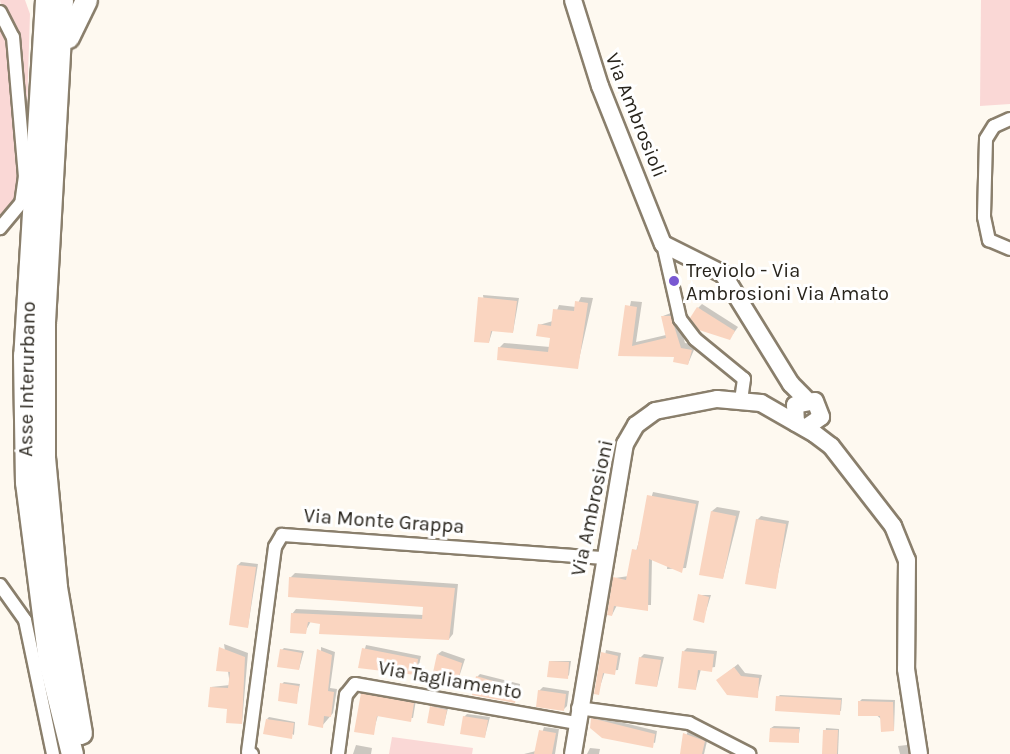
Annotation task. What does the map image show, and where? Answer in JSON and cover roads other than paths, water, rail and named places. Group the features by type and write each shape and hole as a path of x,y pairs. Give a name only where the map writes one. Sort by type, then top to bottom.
{"highway":[{"path":"33,0 48,96"},
{"name":"Asse Interurbano","path":"46,0 48,96 44,457 62,629 87,754"},
{"name":"Asse Interurbano","path":"62,0 48,96 24,355 26,482 49,661 72,754"},
{"path":"48,96 70,29 86,0"}],"street":[{"name":"Via Ambrosioli","path":"573,0 594,69 663,244"},
{"path":"0,12 13,37 25,176 21,203 0,228"},
{"path":"1010,119 994,126 986,139 984,218 989,240 1010,249"},
{"path":"663,244 723,274 791,384 796,413 831,446 903,544 906,678 919,754"},
{"path":"663,244 680,319 695,339 744,379 741,400"},
{"name":"Via Ambrosioni","path":"573,754 602,558 622,454 636,425 679,403 741,400 796,413"},
{"path":"796,413 818,404 831,446"},
{"path":"796,413 821,417"},
{"name":"Via Monte Grappa","path":"252,754 248,752 274,547 282,535 602,558"},
{"path":"0,585 25,620 53,754"},
{"name":"Via Tagliamento","path":"338,754 346,694 355,684 577,716"},
{"path":"577,716 689,723 749,754"}],"place":[{"name":"Treviolo - Via Ambrosioni Via Amato","path":"674,281"}]}
